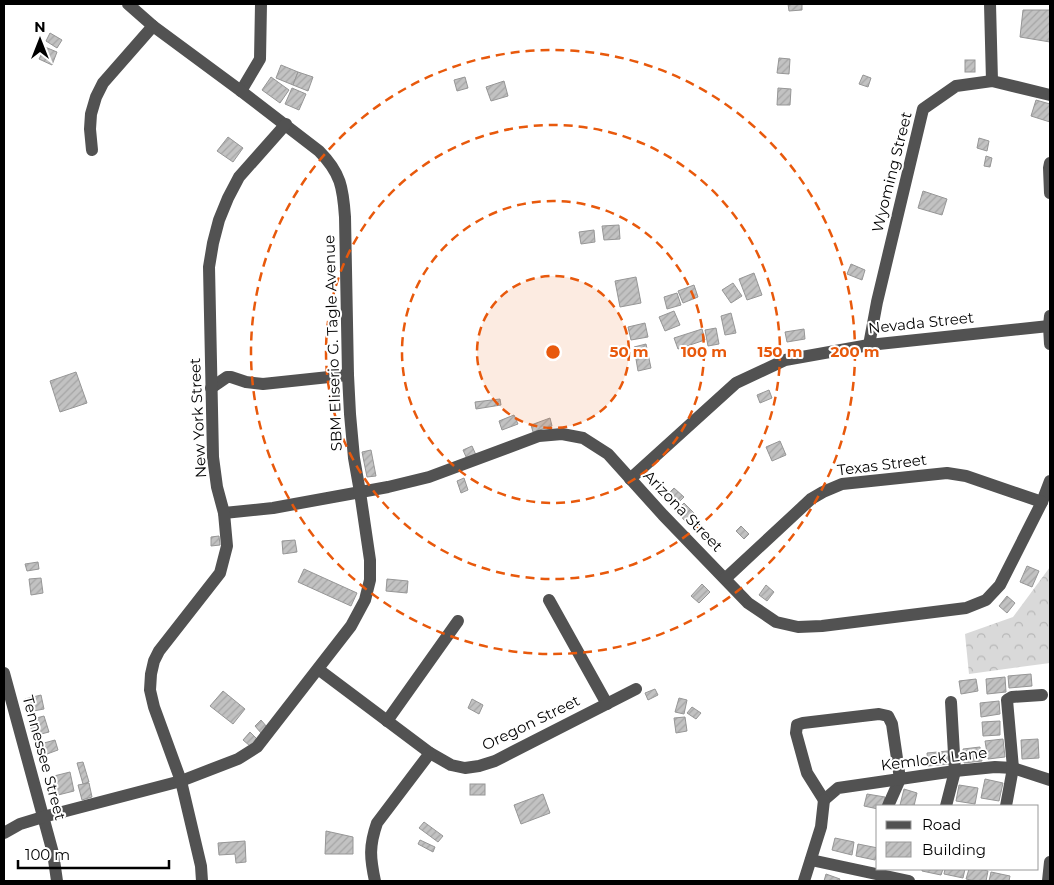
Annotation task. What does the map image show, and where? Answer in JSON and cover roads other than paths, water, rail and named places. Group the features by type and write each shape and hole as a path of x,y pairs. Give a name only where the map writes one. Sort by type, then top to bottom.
{"street":[{"name":"SBM Eliserio G. Tagle Avenue","path":"4,832 20,824 43,817 181,781 238,759 257,747 351,626 365,600 370,580 370,560 354,458 348,374 345,217 343,192 336,172 319,151 286,124 153,26 128,4"},
{"path":"241,91 260,60 261,4"},
{"path":"990,4 992,81"},
{"path":"92,150 91,122 96,97 103,83 153,26"},
{"name":"Wyoming Street","path":"869,345 877,302 923,109 956,86 992,81 1050,95"},
{"name":"New York Street","path":"202,881 201,866 181,781 154,707 150,690 150,674 159,651 220,573 227,546 224,513 217,487 213,457 209,268 219,220 239,176 286,124"},
{"path":"1050,163 1050,193"},
{"path":"1050,321 1050,344"},
{"name":"Nevada Street","path":"630,479 736,383 785,360 869,345 1050,321"},
{"path":"211,388 227,376 246,382 263,384 348,374"},
{"name":"Arizona Street","path":"224,513 273,508 388,487 429,477 539,436 562,434 584,438 608,454 663,515 726,578 748,603 776,622 798,627 822,626 966,608 986,600 1000,585 1042,502 1050,482"},
{"name":"Texas Street","path":"726,578 812,499 842,484 947,473 966,476 1042,502"},
{"path":"549,600 607,704"},
{"path":"387,721 458,621"},
{"name":"Oregon Street","path":"318,669 430,753 451,765 465,768 495,761 636,689"},
{"name":"Tennessee Street","path":"4,673 5,686 53,853 58,881"},
{"path":"1006,805 1013,768 1006,700 1012,697 1042,695"},
{"path":"946,805 955,771 951,702"},
{"path":"804,881 821,827 824,800 807,773 796,732 797,725 879,714 888,716 892,724 900,778 888,805"},
{"path":"375,881 370,850 372,836 377,824 430,753"},
{"name":"Kemlock Lane","path":"824,800 838,788 955,771 1013,768 1050,780"},
{"path":"812,860 875,878 909,881"},
{"path":"1048,881 1050,862"}]}
